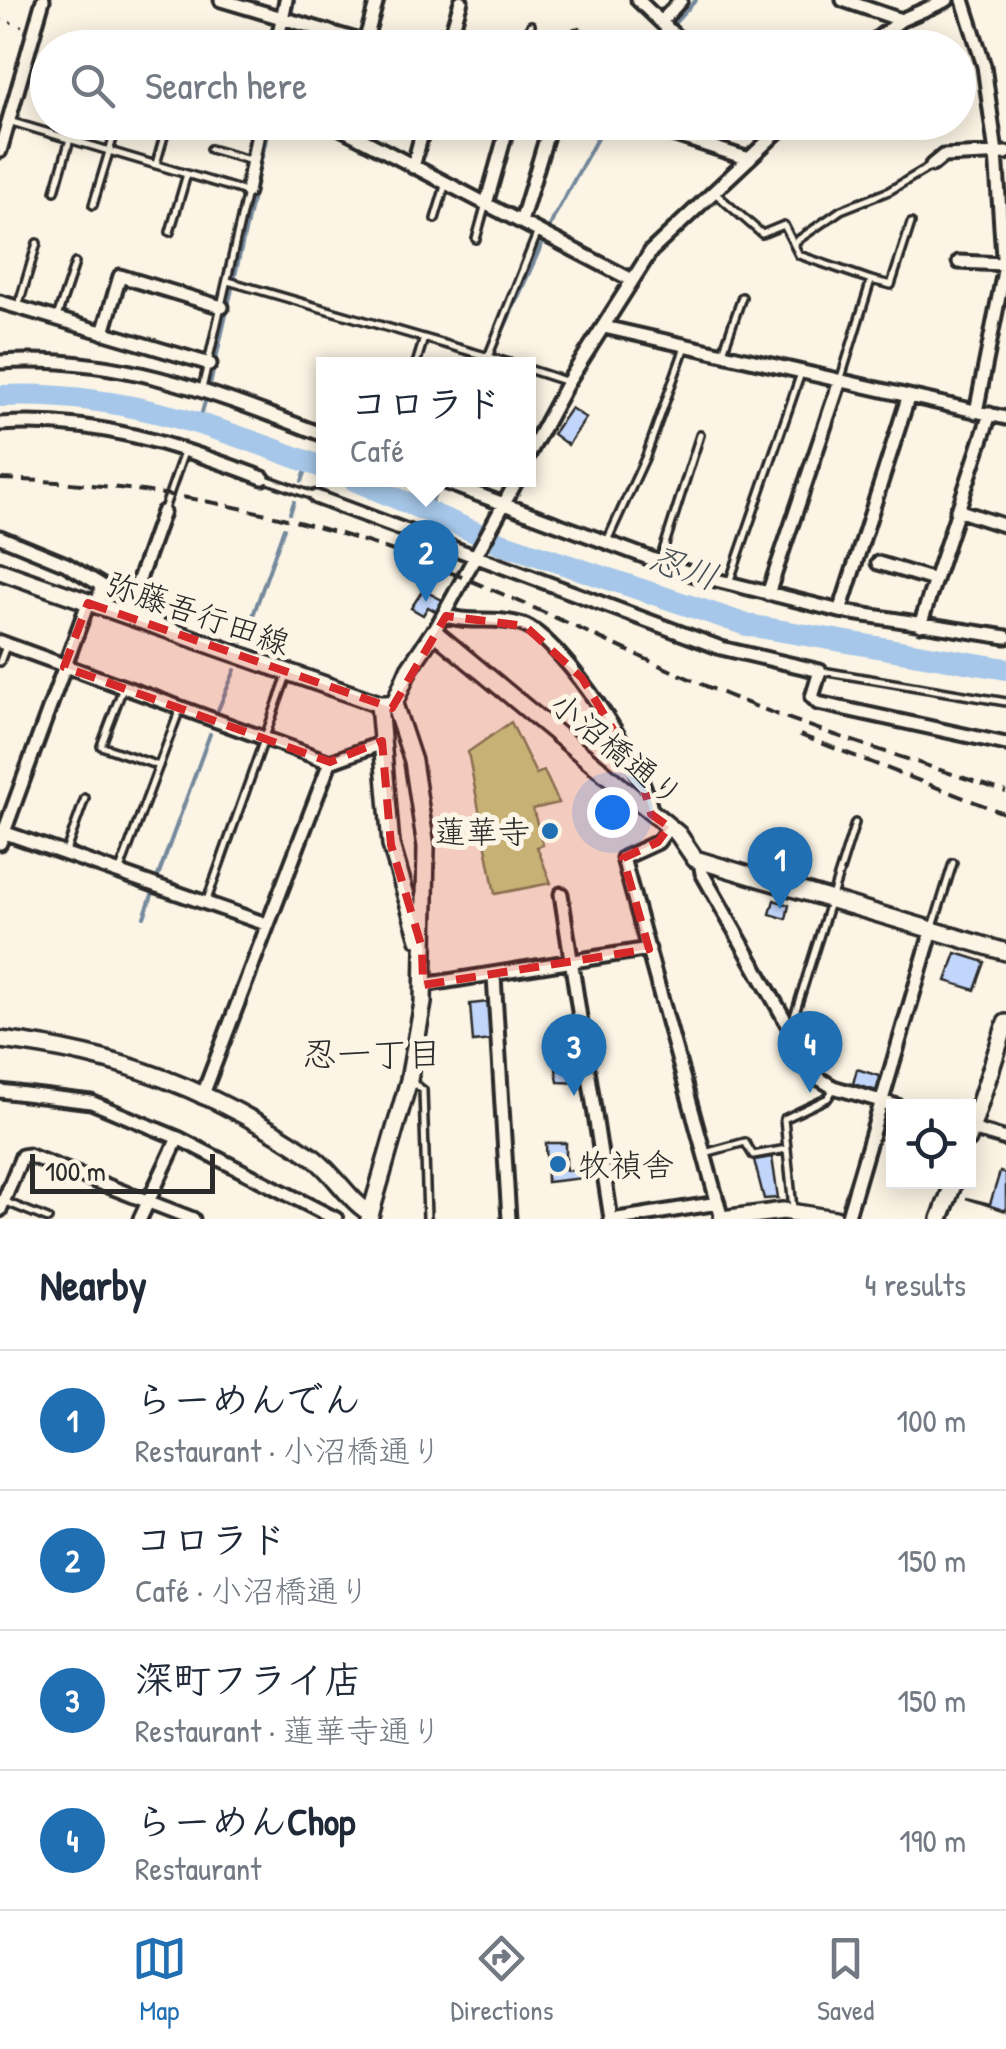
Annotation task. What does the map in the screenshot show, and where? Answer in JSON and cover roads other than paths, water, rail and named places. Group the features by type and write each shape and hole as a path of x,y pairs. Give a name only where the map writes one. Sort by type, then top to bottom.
{"street":[{"path":"34,30 44,0"},
{"path":"222,0 324,30"},
{"path":"280,30 286,0"},
{"path":"368,30 377,0"},
{"path":"638,0 669,30"},
{"path":"661,22 681,0"},
{"path":"888,30 901,20 947,0"},
{"path":"964,0 973,30"},
{"path":"452,30 461,1"},
{"path":"850,1 901,20"},
{"path":"976,40 1001,153 1004,269 1001,326 976,412"},
{"path":"0,151 30,44"},
{"path":"247,192 256,140"},
{"path":"363,140 630,279"},
{"path":"413,167 421,140"},
{"path":"486,204 504,140"},
{"path":"521,222 546,140"},
{"path":"690,140 749,159"},
{"path":"536,441 630,279 651,251 769,140"},
{"path":"932,165 943,156 1001,153"},
{"path":"959,262 1004,269"},
{"path":"102,333 120,276 222,307"},
{"path":"0,302 210,364"},
{"path":"604,327 1006,418"},
{"path":"0,362 115,366 202,388 316,432"},
{"path":"768,594 840,381"},
{"path":"840,611 908,398"},
{"path":"920,624 990,414"},
{"path":"0,424 34,422 116,430 186,449 264,478"},
{"path":"456,487 606,544 729,584 840,611 1006,637"},
{"path":"422,948 394,859 382,744 387,704 446,616 512,487"},
{"path":"316,498 722,648 820,671 812,701 1006,744"},
{"path":"956,510 1006,526"},
{"path":"126,616 163,512"},
{"path":"0,537 66,564 100,585 1,835 266,924"},
{"path":"878,564 934,580"},
{"name":"弥藤吾行田線","path":"0,571 288,674 387,704"},
{"path":"446,616 525,626 562,654 582,678 640,774 649,793 651,814"},
{"name":"小沼橋通り","path":"434,632 669,827 691,856 700,861"},
{"path":"3,643 330,762 382,744"},
{"path":"370,1216 409,1080 422,1022 424,985 426,847 413,761 387,704"},
{"path":"202,1097 330,762"},
{"path":"669,827 658,842 623,858 720,1211"},
{"path":"886,1103 833,1087 818,1078 702,873 700,861 1006,952"},
{"path":"561,894 569,962 615,1219 720,1211 835,1219"},
{"path":"847,1219 932,930"},
{"path":"424,985 649,949"},
{"path":"494,976 509,1219"},
{"path":"976,1117 1001,1056 1006,1023"},
{"path":"0,1040 135,1064 267,1128 316,1160 370,1216"},
{"path":"0,1090 92,1102 178,1138 318,1215 336,1219"},
{"path":"976,1133 1006,1139"},
{"path":"140,1219 178,1138"},
{"path":"2,1199 22,1156 28,1155 193,1219"},
{"path":"940,1219 951,1189"}],"lane":[{"path":"529,30 531,24"},
{"path":"9,121 30,127"},
{"path":"55,192 70,140"},
{"path":"74,140 247,192 202,388"},
{"path":"93,205 113,140"},
{"path":"156,164 163,140"},
{"path":"210,149 252,161"},
{"path":"795,242 841,210 889,191 932,165"},
{"path":"170,232 187,174"},
{"path":"435,219 446,184"},
{"path":"714,193 762,234 784,225 799,255 891,285 911,223"},
{"path":"476,240 486,204"},
{"path":"228,280 488,357 538,231"},
{"path":"18,307 37,243"},
{"path":"56,319 74,263"},
{"path":"840,381 871,280"},
{"path":"722,355 742,296"},
{"path":"418,357 424,338"},
{"path":"606,544 646,456 685,347"},
{"path":"536,372 568,382"},
{"path":"729,584 801,372"},
{"path":"660,563 700,435"},
{"path":"163,512 186,449"},
{"path":"264,478 316,498"},
{"path":"0,662 3,643"},
{"path":"820,671 1006,702"},
{"path":"206,903 288,674"},
{"path":"123,688 102,746 159,766"},
{"path":"119,873 180,709"},
{"path":"65,854 85,798"},
{"path":"790,1030 855,823"},
{"path":"932,930 953,863"},
{"path":"409,1080 423,1090 427,1219"},
{"path":"794,1215 784,1119 828,1098 833,1087"},
{"path":"705,1153 744,1142 753,1154 787,1149"},
{"path":"2,1199 48,1219"}],"waterway":[{"path":"288,30 294,0"},
{"path":"672,26 696,0"},
{"path":"210,385 266,140"},
{"path":"491,357 555,215 596,140"},
{"name":"忍川","path":"0,396 43,396 125,405 205,426 316,465"},
{"path":"199,423 206,398"},
{"path":"302,481 309,462"},
{"name":"忍川","path":"370,487 498,542 747,625 1006,669"},
{"path":"429,508 438,487"},
{"path":"290,513 294,502"},
{"path":"244,641 284,528"},
{"path":"215,717 235,670"},
{"path":"158,876 210,734"},
{"path":"144,917 152,895"}],"railway":[{"path":"0,479 100,486 199,500 346,535 478,584 761,708 1006,792"},
{"path":"800,735 1006,814"}],"place":[{"name":"コロラド","path":"426,602"},
{"name":"蓮華寺","path":"550,831"},
{"name":"らーめんでん","path":"780,909"},
{"name":"らーめんChop","path":"810,1093"},
{"name":"深町フライ店","path":"574,1096"},
{"name":"牧禎舎","path":"558,1164"}],"district":[{"name":"忍一丁目","path":"372,1053"}]}
